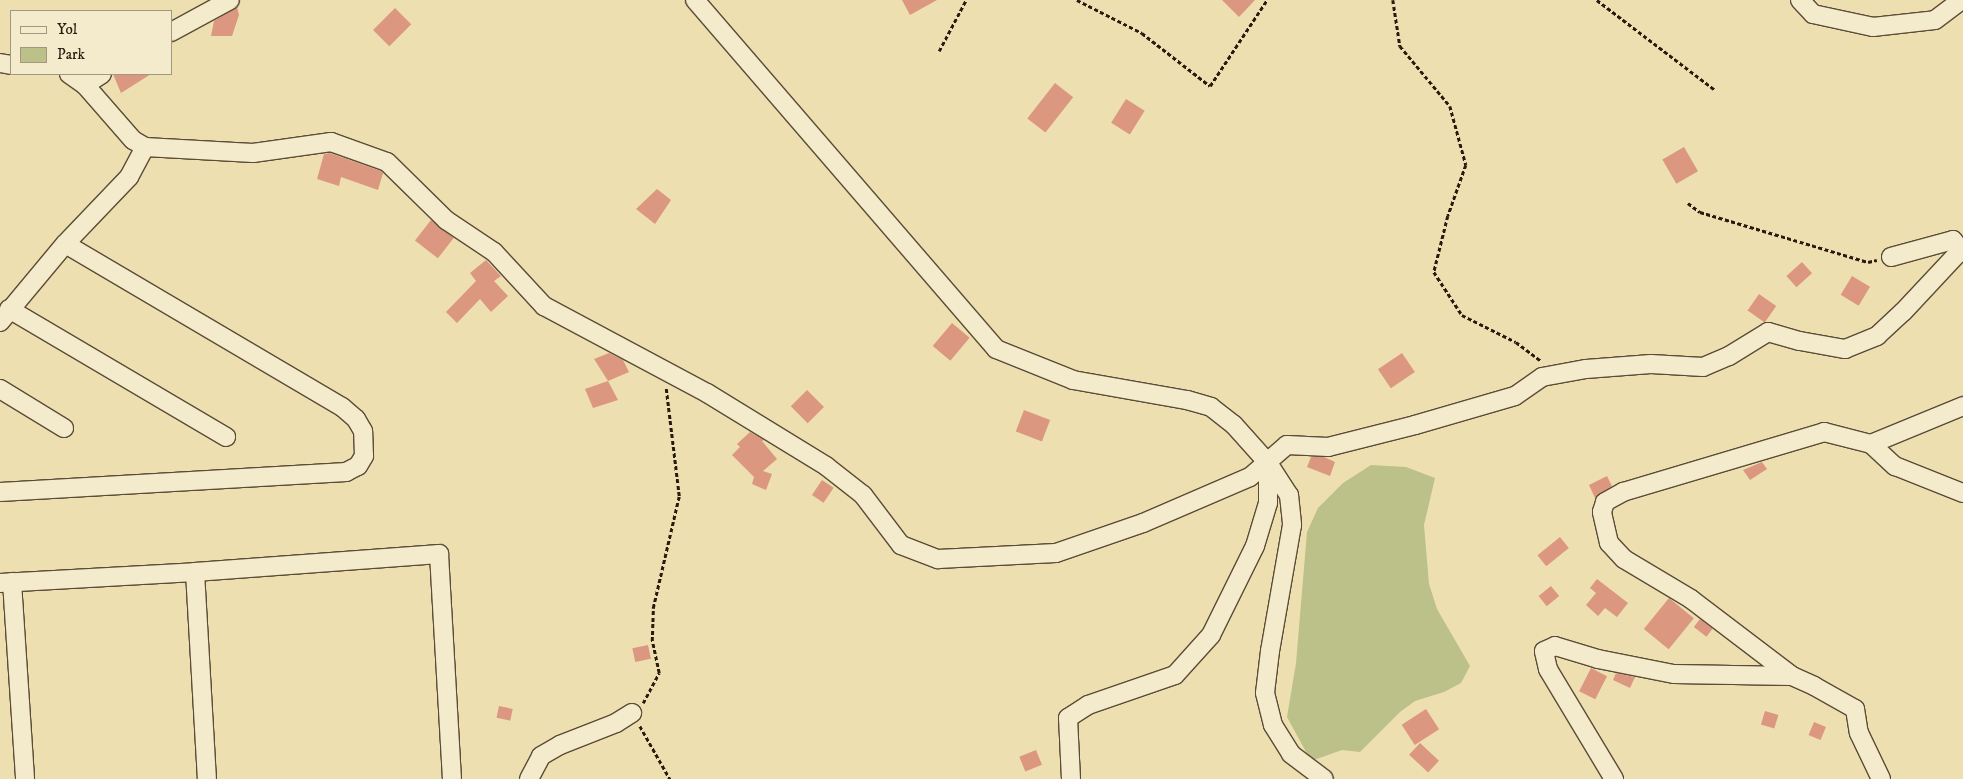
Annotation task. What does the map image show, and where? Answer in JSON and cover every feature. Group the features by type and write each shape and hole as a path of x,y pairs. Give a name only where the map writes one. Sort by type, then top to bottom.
{"street":[{"path":"172,31 230,0"},
{"path":"695,0 996,349 1072,380 1187,400 1211,408 1234,425 1268,463 1289,495 1292,526 1270,650 1265,693 1274,725 1291,754 1324,779"},
{"path":"1800,0 1813,14 1873,27 1935,20 1962,0"},
{"path":"70,75 85,85 133,140 145,147 253,153 331,142 382,159 446,220 494,252 544,306 707,393 826,466 863,495 900,545 938,559 1056,553 1144,522 1250,477 1268,463 1287,444 1328,447 1415,425 1515,396 1542,377 1586,369 1650,364 1703,367 1729,356 1768,332 1800,341 1845,348 1877,336 1962,252 1954,240 1891,257"},
{"path":"85,85 100,75"},
{"path":"145,147 129,177 66,244 4,315 226,437"},
{"path":"0,492 346,472 358,466 364,456 364,431 356,419 342,407 66,244"},
{"path":"0,389 64,428"},
{"path":"1870,444 1963,405"},
{"path":"1881,779 1859,734 1855,709 1792,676 1692,599 1624,559 1609,543 1602,512 1605,502 1623,492 1824,432 1870,444 1895,466 1963,493"},
{"path":"1071,779 1068,718 1088,705 1175,675 1211,635 1255,546 1268,503 1268,463"},
{"path":"25,779 6,582 195,572 439,554 452,779"},
{"path":"195,572 207,779"},
{"path":"1614,779 1548,669 1544,651 1555,646 1598,659 1674,674 1792,676"},
{"path":"529,779 541,756 560,745 616,723 632,713"}],"path":[{"path":"939,51 966,0"},
{"path":"1077,0 1142,33 1210,86 1267,0"},
{"path":"1394,0 1400,46 1450,106 1466,166 1448,216 1434,272 1462,315 1516,342 1557,374"},
{"path":"1598,0 1715,90"},
{"path":"1688,203 1700,212 1868,262 1891,257"},
{"path":"664,370 679,496 653,608 652,640 659,673 648,697 632,713 670,779"}],"green space":[{"path":"1371,465 1406,467 1435,478 1424,525 1429,584 1437,609 1470,666 1461,683 1444,692 1415,701 1400,712 1360,752 1342,750 1311,761 1287,717 1296,663 1307,532 1318,508 1343,483"}],"building":[{"path":"902,0 937,0 910,15"},
{"path":"1222,0 1255,0 1239,17"},
{"path":"237,7 239,15 232,36 211,36 214,21"},
{"path":"395,8 411,24 389,46 373,30"},
{"path":"113,75 149,75 121,93"},
{"path":"1055,83 1073,97 1045,133 1027,118"},
{"path":"1126,99 1145,111 1130,134 1111,123"},
{"path":"1684,147 1698,171 1676,184 1662,160"},
{"path":"330,153 381,171 383,173 378,190 341,177 339,186 317,179 324,154"},
{"path":"657,189 671,200 655,224 636,209"},
{"path":"431,220 454,238 438,258 415,240"},
{"path":"486,260 501,276 494,281 508,296 491,312 480,299 457,323 446,312 476,281 470,273"},
{"path":"1802,262 1812,273 1796,287 1786,276"},
{"path":"1852,276 1870,287 1859,306 1841,295"},
{"path":"1759,294 1776,306 1765,322 1748,310"},
{"path":"952,323 970,338 950,361 933,346"},
{"path":"609,353 623,360 629,372 608,381 594,359"},
{"path":"1402,353 1415,372 1391,388 1378,369"},
{"path":"608,381 618,400 593,408 585,389"},
{"path":"807,390 824,407 808,423 791,406"},
{"path":"1024,410 1050,420 1042,442 1016,431"},
{"path":"750,432 764,440 762,441 777,459 763,471 772,474 766,490 752,484 754,477 732,455 740,447 737,444"},
{"path":"1311,457 1324,457 1335,462 1330,476 1307,467"},
{"path":"1762,462 1767,469 1750,480 1743,470"},
{"path":"1607,476 1612,486 1595,498 1589,485"},
{"path":"822,480 834,488 824,503 812,495"},
{"path":"1560,537 1569,548 1546,566 1537,555"},
{"path":"1597,579 1628,603 1617,617 1605,608 1598,616 1586,605 1596,593 1590,588"},
{"path":"1551,586 1559,596 1547,606 1539,596"},
{"path":"1669,598 1694,618 1669,649 1644,629"},
{"path":"1700,619 1713,629 1706,637 1694,627"},
{"path":"648,645 651,659 635,662 632,648"},
{"path":"1591,668 1607,676 1595,699 1579,691"},
{"path":"1616,673 1635,677 1630,688 1613,680"},
{"path":"499,706 513,709 510,721 497,718"},
{"path":"1426,709 1439,729 1415,745 1402,725"},
{"path":"1765,711 1778,715 1774,728 1761,724"},
{"path":"1814,722 1826,727 1820,740 1809,735"},
{"path":"1420,743 1439,761 1428,772 1409,755"},
{"path":"1036,750 1042,765 1025,772 1019,757"}]}
